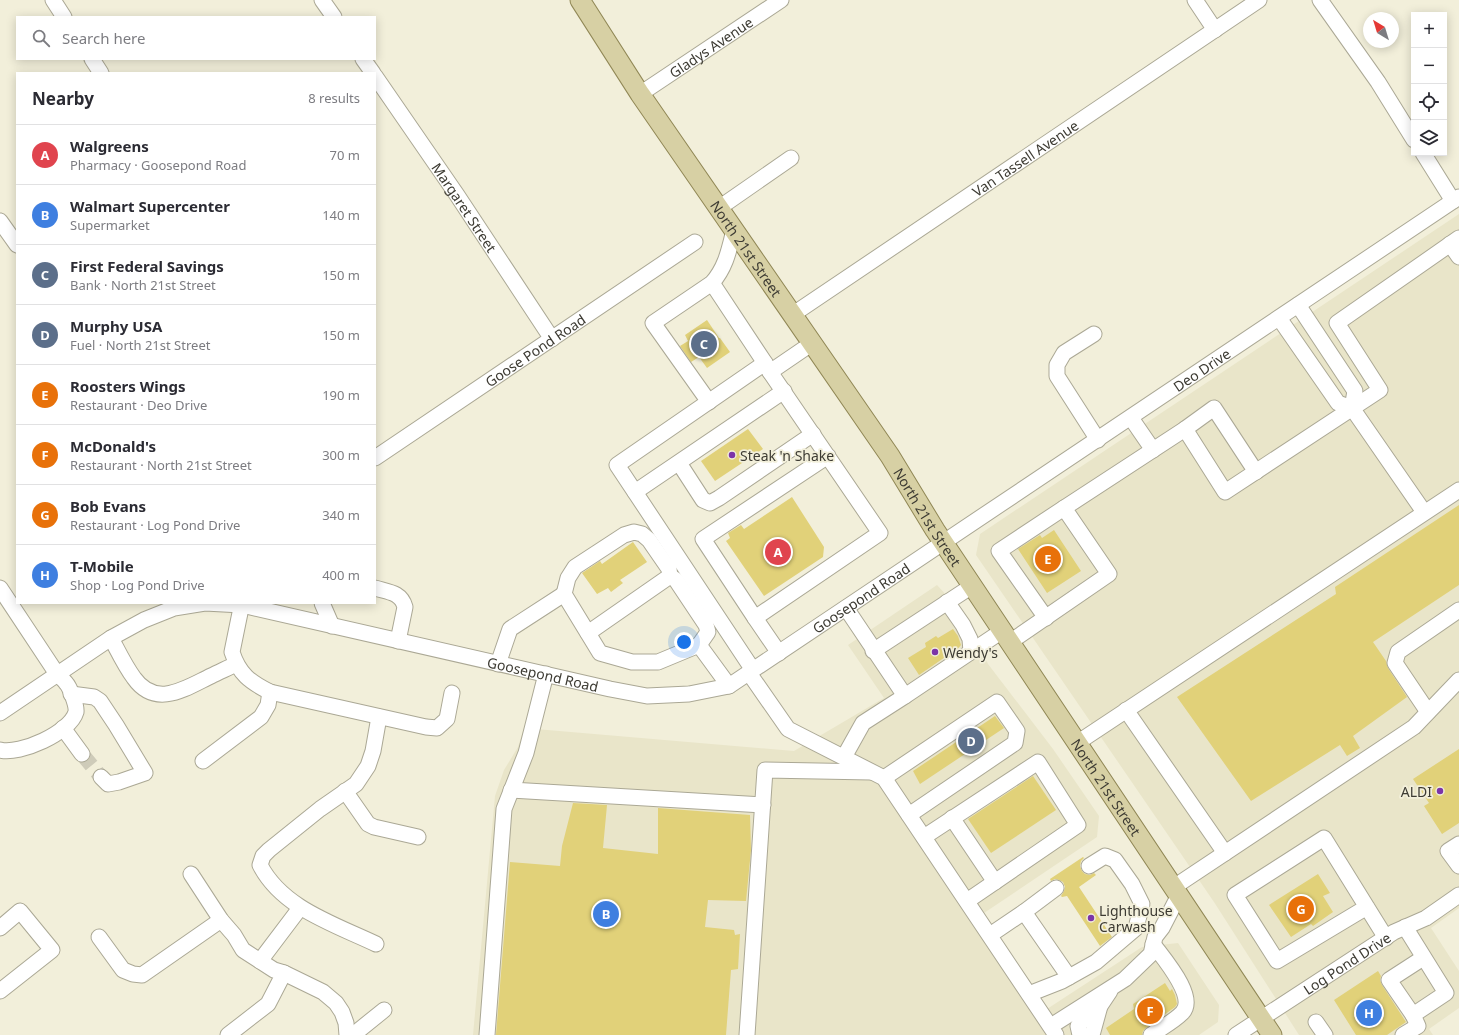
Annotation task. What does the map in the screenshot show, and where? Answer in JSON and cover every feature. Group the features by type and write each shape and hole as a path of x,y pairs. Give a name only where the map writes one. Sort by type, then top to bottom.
{"main road":[{"name":"North 21st Street","path":"580,0 640,94 811,344 890,456 972,586 1272,1035"}],"street":[{"path":"53,0 63,16"},
{"path":"322,0 333,16"},
{"name":"Gladys Avenue","path":"640,94 780,0"},
{"path":"1195,0 1215,30"},
{"name":"Van Tassell Avenue","path":"792,315 1259,0"},
{"path":"1320,0 1378,82 1411,135"},
{"path":"93,60 100,72"},
{"path":"364,60 372,72"},
{"name":"Margaret Street","path":"376,77 461,201 552,339"},
{"path":"1424,156 1456,199"},
{"path":"719,208 791,158"},
{"name":"Deo Drive","path":"944,543 1456,199"},
{"path":"0,221 16,244"},
{"path":"709,402 653,323 712,283 720,274 727,260 734,230"},
{"path":"1185,429 1225,492 1380,390 1337,323 1455,241 1459,257"},
{"name":"Goose Pond Road","path":"376,457 695,242"},
{"path":"712,283 880,533 755,618"},
{"path":"1298,305 1355,391 1352,408"},
{"path":"1279,318 1338,403 1352,408 1424,512"},
{"path":"1094,334 1064,353 1057,365 1057,376 1098,440"},
{"path":"811,344 709,402 617,465 788,729 879,775 909,815 1054,1030 1125,979 1151,954 1154,940 1162,928 1177,891 1225,853 1414,727 1459,680"},
{"path":"635,492 784,391"},
{"path":"1046,618 999,551 1185,429 1214,408 1256,472"},
{"path":"1131,418 1153,450"},
{"path":"679,462 703,500 710,503 813,434"},
{"path":"779,653 704,539 828,456"},
{"path":"1077,744 1459,490"},
{"path":"844,758 863,723 971,652 1046,618 1110,574 1064,508"},
{"path":"498,664 510,629 564,594 568,578 575,567 624,535 634,532 642,534 649,540 669,569 670,576 676,580 706,625 708,632 699,645 658,662 632,662 600,653 564,594"},
{"name":"Goosepond Road","path":"242,604 278,608 332,626 647,696 688,694 729,686 944,543"},
{"path":"588,633 670,576"},
{"path":"873,651 972,586"},
{"path":"0,588 57,674 67,683 76,711 71,720 63,728 42,742 10,751 0,750"},
{"path":"376,588 397,594 404,603 405,607 398,641"},
{"path":"947,602 963,625 970,639 971,652"},
{"name":"Goosepond Road","path":"111,638 144,620 174,608 199,604"},
{"path":"242,604 232,652 236,664 248,679 255,685 270,692 426,728 437,728 447,719 452,693"},
{"path":"322,604 332,626"},
{"path":"846,608 873,651 905,696"},
{"path":"1428,712 1395,663 1398,652 1459,610"},
{"path":"0,713 111,638 135,679 146,690 158,694 179,692 236,664"},
{"path":"699,645 729,686"},
{"path":"486,1035 504,809 526,753 546,674"},
{"path":"203,761 261,717 268,705 270,692"},
{"path":"71,694 87,695 100,701 145,773 119,782 108,784 101,777"},
{"path":"747,1035 765,770 879,775 997,702 1017,731 1015,743 909,815"},
{"path":"1126,710 1225,853"},
{"path":"376,944 300,908 277,889 266,876 260,865 264,856 269,850 314,813 356,784 368,766 373,751 379,717"},
{"path":"63,728 82,754"},
{"path":"924,837 1038,762 1078,825 967,901"},
{"path":"511,790 763,805"},
{"path":"346,791 368,824 374,827 418,837"},
{"path":"952,818 995,882"},
{"path":"1367,907 1277,962 1235,895 1324,838 1367,907 1386,938"},
{"path":"1459,844 1448,851 1459,866"},
{"path":"1029,994 1069,977 1096,962 1136,928 1142,904 1132,884 1115,860 1105,856 1089,866"},
{"path":"191,874 221,920 244,950 274,970 284,973 322,992 336,1003 342,1012 346,1023 347,1035"},
{"path":"990,935 1056,888"},
{"name":"Log Pond Drive","path":"1236,1035 1386,938 1426,918 1459,895"},
{"path":"260,961 300,908"},
{"path":"0,928 20,911 52,950 0,991"},
{"path":"1024,912 1069,977"},
{"path":"99,938 123,970 133,974 142,975 221,920"},
{"path":"1136,928 1154,940 1185,992 1187,1004 1182,1013 1151,1035"},
{"path":"1405,928 1446,993 1413,1014"},
{"path":"1403,1035 1418,1026 1413,1014 1389,980 1424,958"},
{"path":"228,1035 268,1004 284,973"},
{"path":"1092,1035 1100,1006 1112,987"},
{"path":"1080,1035 1078,1026 1082,1020 1100,1006"},
{"path":"353,1035 384,1010"},
{"path":"1316,1022 1325,1035"}],"shaded area":[{"path":"1459,214 1459,908 1431,928 1459,971 1459,1008 1429,1029 1433,1035 1299,1035 1214,902 976,555 980,534"},
{"path":"937,585 963,613 988,664 1053,749 1099,816 1097,837 984,913 1047,1009 1142,947 1178,943 1219,1005 1218,1022 1199,1035 473,1035 495,796 504,770 518,747 524,728 794,751 884,698 848,645"}],"building":[{"path":"707,320 730,352 707,368 699,357 691,362 680,346 688,341 685,335"},
{"name":"Steak 'n Shake","path":"748,429 763,449 715,481 701,461"},
{"path":"792,497 824,547 823,557 764,596 726,541 730,538 728,533 741,525 744,529"},
{"path":"1459,505 1459,585 1373,642 1407,697 1353,736 1360,748 1347,756 1340,745 1251,801 1177,697 1336,594 1335,587"},
{"path":"1054,530 1081,571 1047,593 1018,549 1040,535 1042,538"},
{"path":"633,542 647,562 620,580 623,583 611,592 608,588 597,594 582,573 600,561 602,564"},
{"name":"Wendy's","path":"953,629 958,636 961,645 955,652 954,651 919,675 908,658 926,647 925,643 936,636 938,638"},
{"path":"995,716 1004,728 920,784 913,771"},
{"name":"ALDI","path":"1459,749 1459,823 1442,834 1424,806 1429,803 1413,779"},
{"path":"1033,776 1056,810 991,853 968,819"},
{"path":"573,803 607,805 603,848 658,854 658,808 750,815 751,850 746,901 708,900 705,927 734,930 735,935 740,934 738,969 731,970 726,1035 496,1035 510,862 560,866 562,846"},
{"name":"Lighthouse Carwash","path":"1083,857 1084,858 1081,861 1080,866 1082,871 1085,874 1090,875 1094,873 1096,875 1079,887 1112,937 1100,946 1067,896 1061,896 1065,887 1063,882 1055,879 1051,881 1050,879"},
{"path":"1318,874 1330,893 1323,896 1333,912 1313,926 1311,924 1291,937 1269,905"},
{"path":"1378,971 1381,976 1380,980 1382,985 1406,1022 1387,1035 1356,1035 1334,1000"},
{"path":"1165,983 1170,991 1172,989 1175,995 1177,1004 1175,1007 1146,1028 1142,1035 1110,1035 1106,1028 1134,1009 1133,1004"}],"tunnel":[{"path":"82,754 101,777"}],"place":[{"name":"First Federal Savings","path":"704,344"},
{"name":"Steak 'n Shake","path":"732,455"},
{"name":"Walgreens","path":"778,552"},
{"name":"Roosters Wings","path":"1048,559"},
{"name":"Wendy's","path":"935,652"},
{"name":"Murphy USA","path":"971,741"},
{"name":"ALDI","path":"1440,791"},
{"name":"Bob Evans","path":"1301,909"},
{"name":"Walmart Supercenter","path":"606,914"},
{"name":"Lighthouse Carwash","path":"1091,918"},
{"name":"McDonald's","path":"1150,1011"},
{"name":"T-Mobile","path":"1369,1013"}]}
